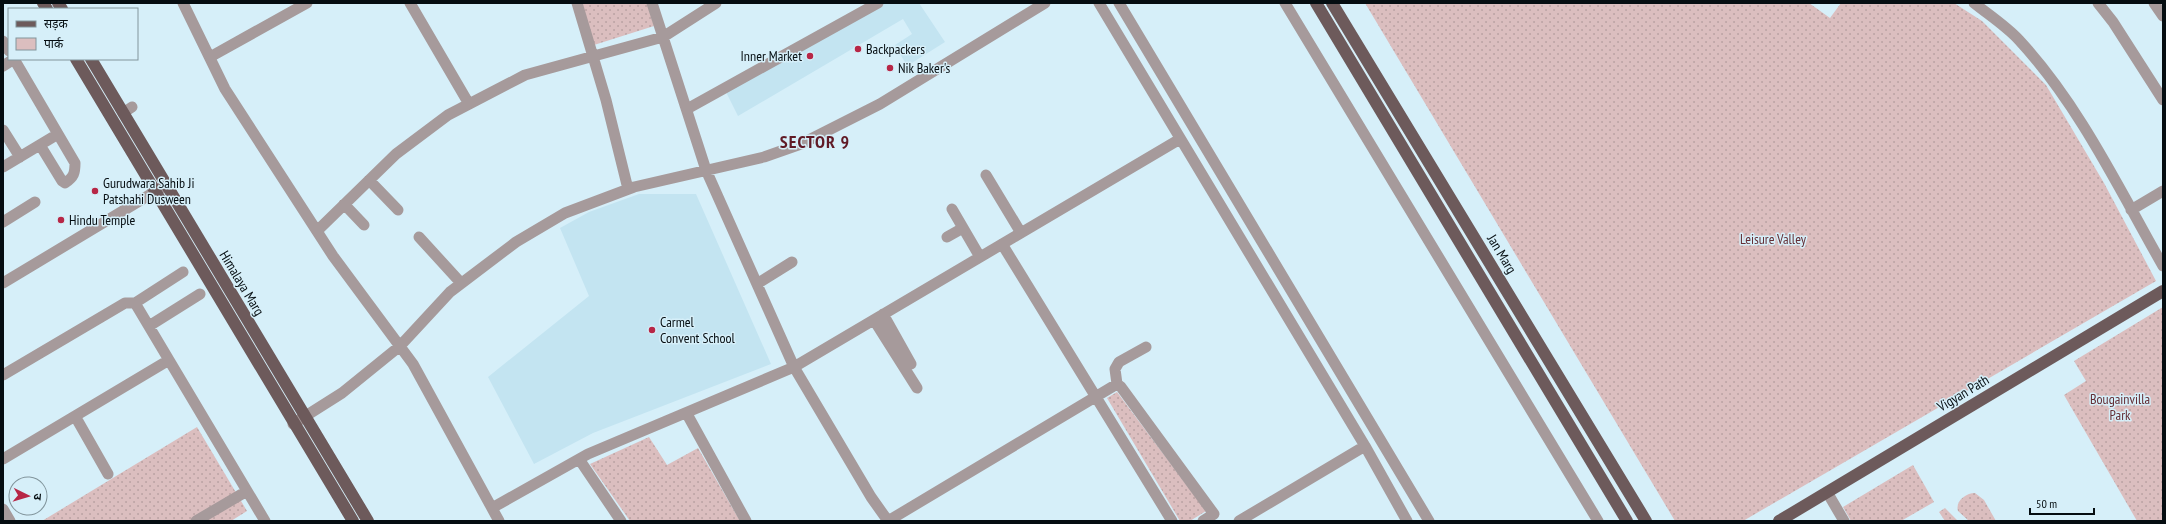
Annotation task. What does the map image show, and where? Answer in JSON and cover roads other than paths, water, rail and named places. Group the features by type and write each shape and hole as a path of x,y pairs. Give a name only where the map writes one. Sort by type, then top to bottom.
{"main road":[{"path":"1316,3 1627,521"},
{"name":"Jan Marg","path":"1332,3 1646,521"},
{"path":"77,60 293,424 353,521"},
{"name":"Himalaya Marg","path":"92,60 128,110 166,185 304,417 368,521"},
{"name":"Vigyan Path","path":"1779,521 2163,291"}],"street":[{"path":"183,3 225,89 317,231 413,364 499,521"},
{"path":"210,57 307,3"},
{"path":"410,3 469,104"},
{"path":"577,3 606,100 628,189"},
{"path":"652,3 706,170 794,367 871,497 888,521 1117,384"},
{"path":"317,231 396,154 448,115 525,75 592,55 663,37 716,3"},
{"path":"687,110 878,3"},
{"path":"293,424 342,393 400,346 450,292 461,283 516,242 566,213 628,189 764,157 801,144 880,104 1045,3"},
{"path":"1099,3 1365,446 1407,521"},
{"path":"1118,3 1428,521"},
{"path":"1284,3 1598,521"},
{"path":"1974,3 2018,39 2057,87 2095,146 2163,266"},
{"path":"2098,3 2113,22 2163,100"},
{"path":"2154,3 2163,16"},
{"path":"3,66 12,60"},
{"path":"15,60 75,163 75,172 71,179 65,183 58,177 40,145"},
{"path":"3,130 20,157"},
{"path":"3,167 58,134"},
{"path":"492,508 579,459 794,367 1180,139"},
{"path":"986,175 1021,233"},
{"path":"370,180 398,210"},
{"path":"3,283 166,185"},
{"path":"2131,210 2163,191"},
{"path":"3,222 35,202"},
{"path":"344,204 364,224"},
{"path":"955,208 984,255 963,228 955,208"},
{"path":"947,237 963,228"},
{"path":"419,237 461,283"},
{"path":"1002,244 1172,521"},
{"path":"757,284 792,262"},
{"path":"3,375 125,303 135,303 183,272"},
{"path":"149,326 200,294"},
{"path":"135,303 265,521"},
{"path":"879,317 911,364"},
{"path":"879,317 917,388"},
{"path":"1146,347 1116,365 1117,384 1121,387 1214,514 1203,521"},
{"path":"3,458 169,360"},
{"path":"687,414 746,521"},
{"path":"75,416 108,474"},
{"path":"1239,521 1365,446"},
{"path":"579,459 621,521"},
{"path":"196,521 247,491"},
{"path":"1827,492 1844,521"},
{"path":"3,509 10,521"}],"place":[{"name":"Backpackers","path":"858,49"},
{"name":"Inner Market","path":"810,56"},
{"name":"Nik Baker's","path":"890,68"},
{"name":"Gurudwara Sahib Ji Patshahi Dusween","path":"95,191"},
{"name":"Hindu Temple","path":"61,220"},
{"name":"Carmel Convent School","path":"652,330"}],"district":[{"name":"SECTOR 9","path":"815,142"}],"park label":[{"name":"Leisure Valley","path":"1773,239"},
{"name":"Bougainvilla Park","path":"2120,408"}]}
